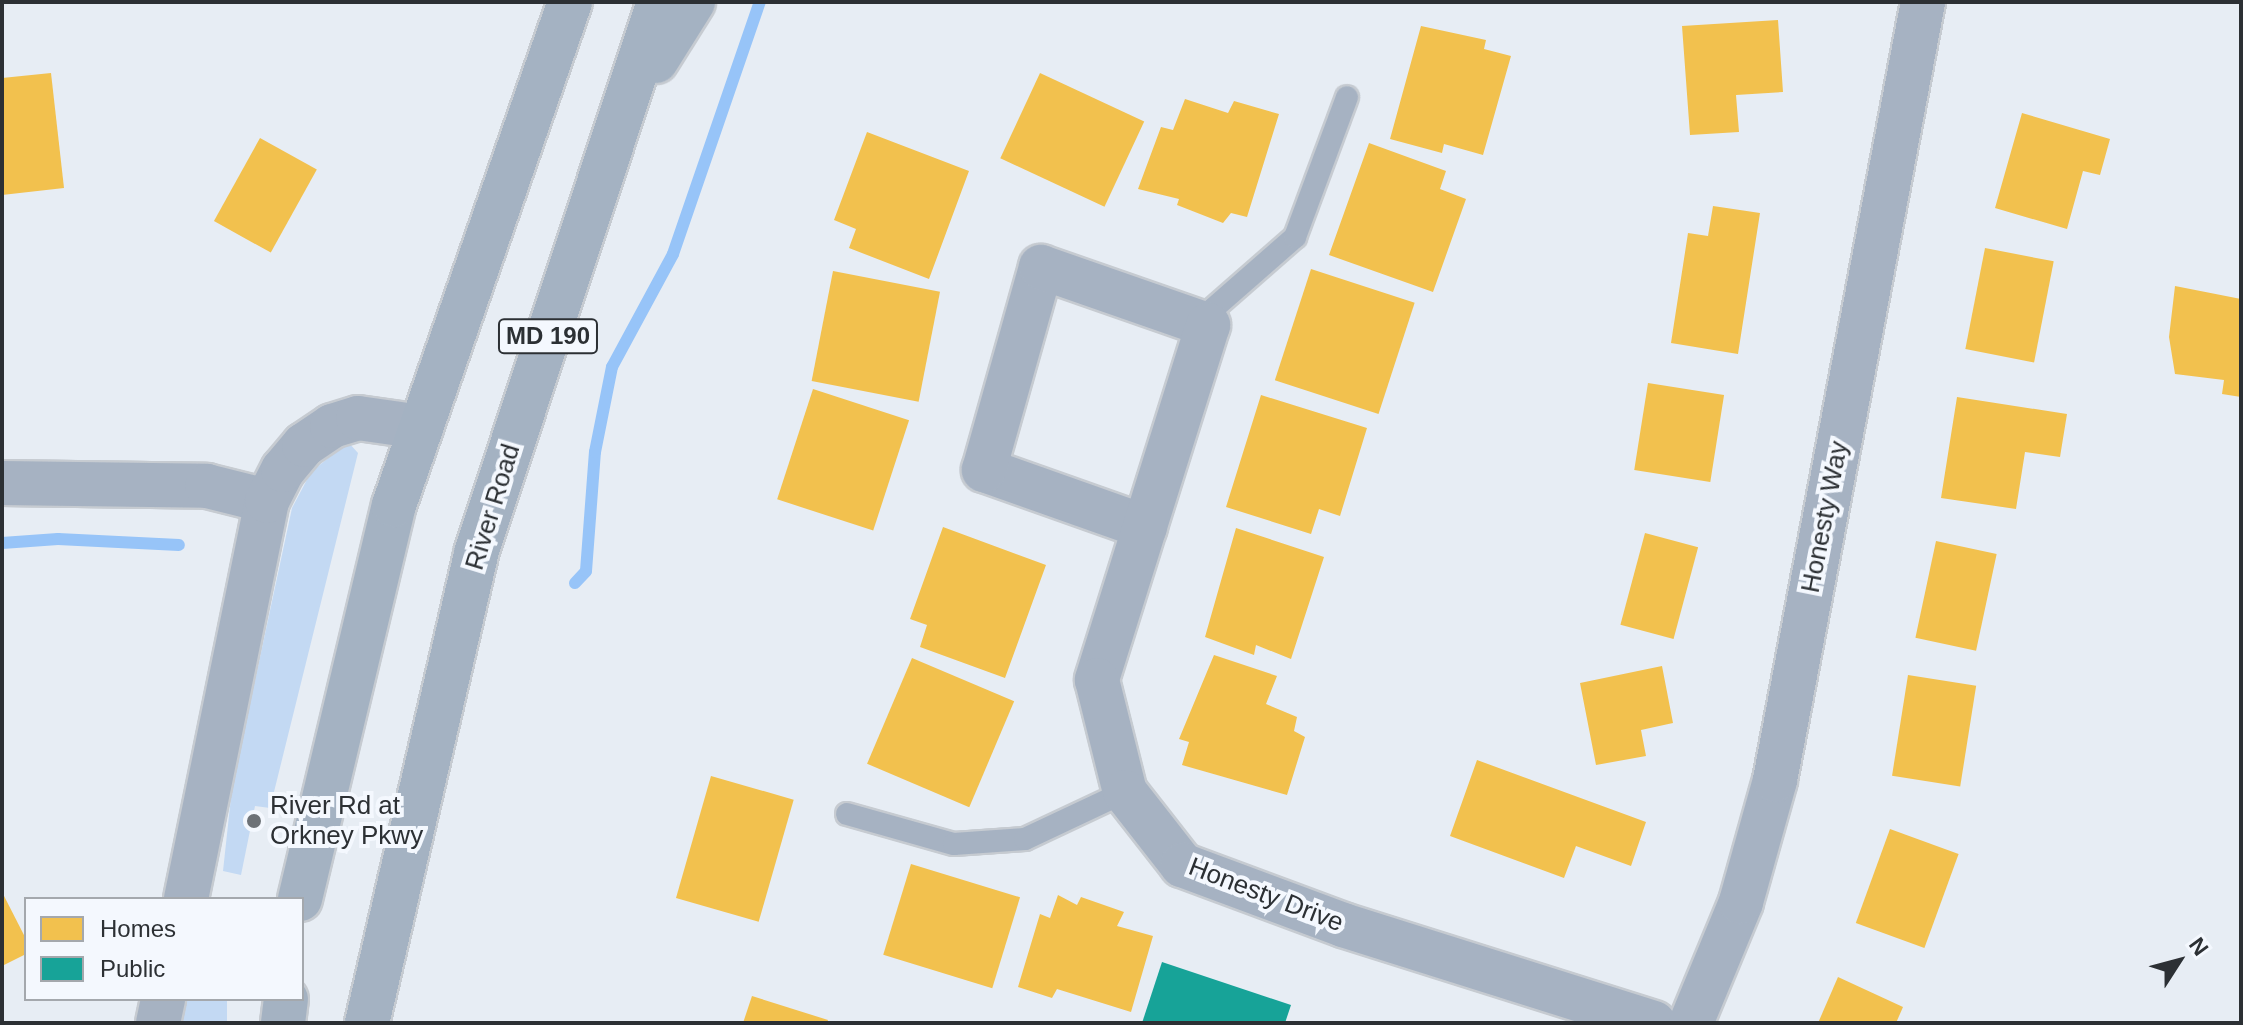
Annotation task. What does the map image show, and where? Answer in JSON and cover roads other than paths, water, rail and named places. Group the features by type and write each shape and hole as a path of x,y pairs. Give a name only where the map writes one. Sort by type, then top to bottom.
{"main road":[{"path":"551,2 555,46"},
{"name":"MD 190","path":"300,897 394,505 570,2"},
{"name":"River Road","path":"367,1023 476,553 659,2"},
{"path":"621,118 693,2"},
{"path":"283,1023 286,1001"}],"street":[{"name":"Honesty Way","path":"1691,1023 1741,902 1775,780 1923,2"},
{"path":"1145,527 984,470 1041,267 1198,322"},
{"name":"Honesty Drive","path":"1198,322 1208,325 1097,680 1125,792 1182,865 1343,925 1654,1023"},
{"path":"186,897 267,501 304,445 332,426 358,418 421,427"},
{"path":"2,483 207,486 267,501"},
{"path":"158,1023 163,1001"}],"lane":[{"path":"1198,322 1295,237 1347,97"},
{"path":"847,814 954,844 1025,839 1125,792"}],"waterway":[{"path":"575,583 586,571 595,452 612,367 673,254 760,2"},
{"path":"2,543 58,539 179,545"}],"place":[{"name":"River Rd at Orkney Pkwy","path":"254,821"}]}
